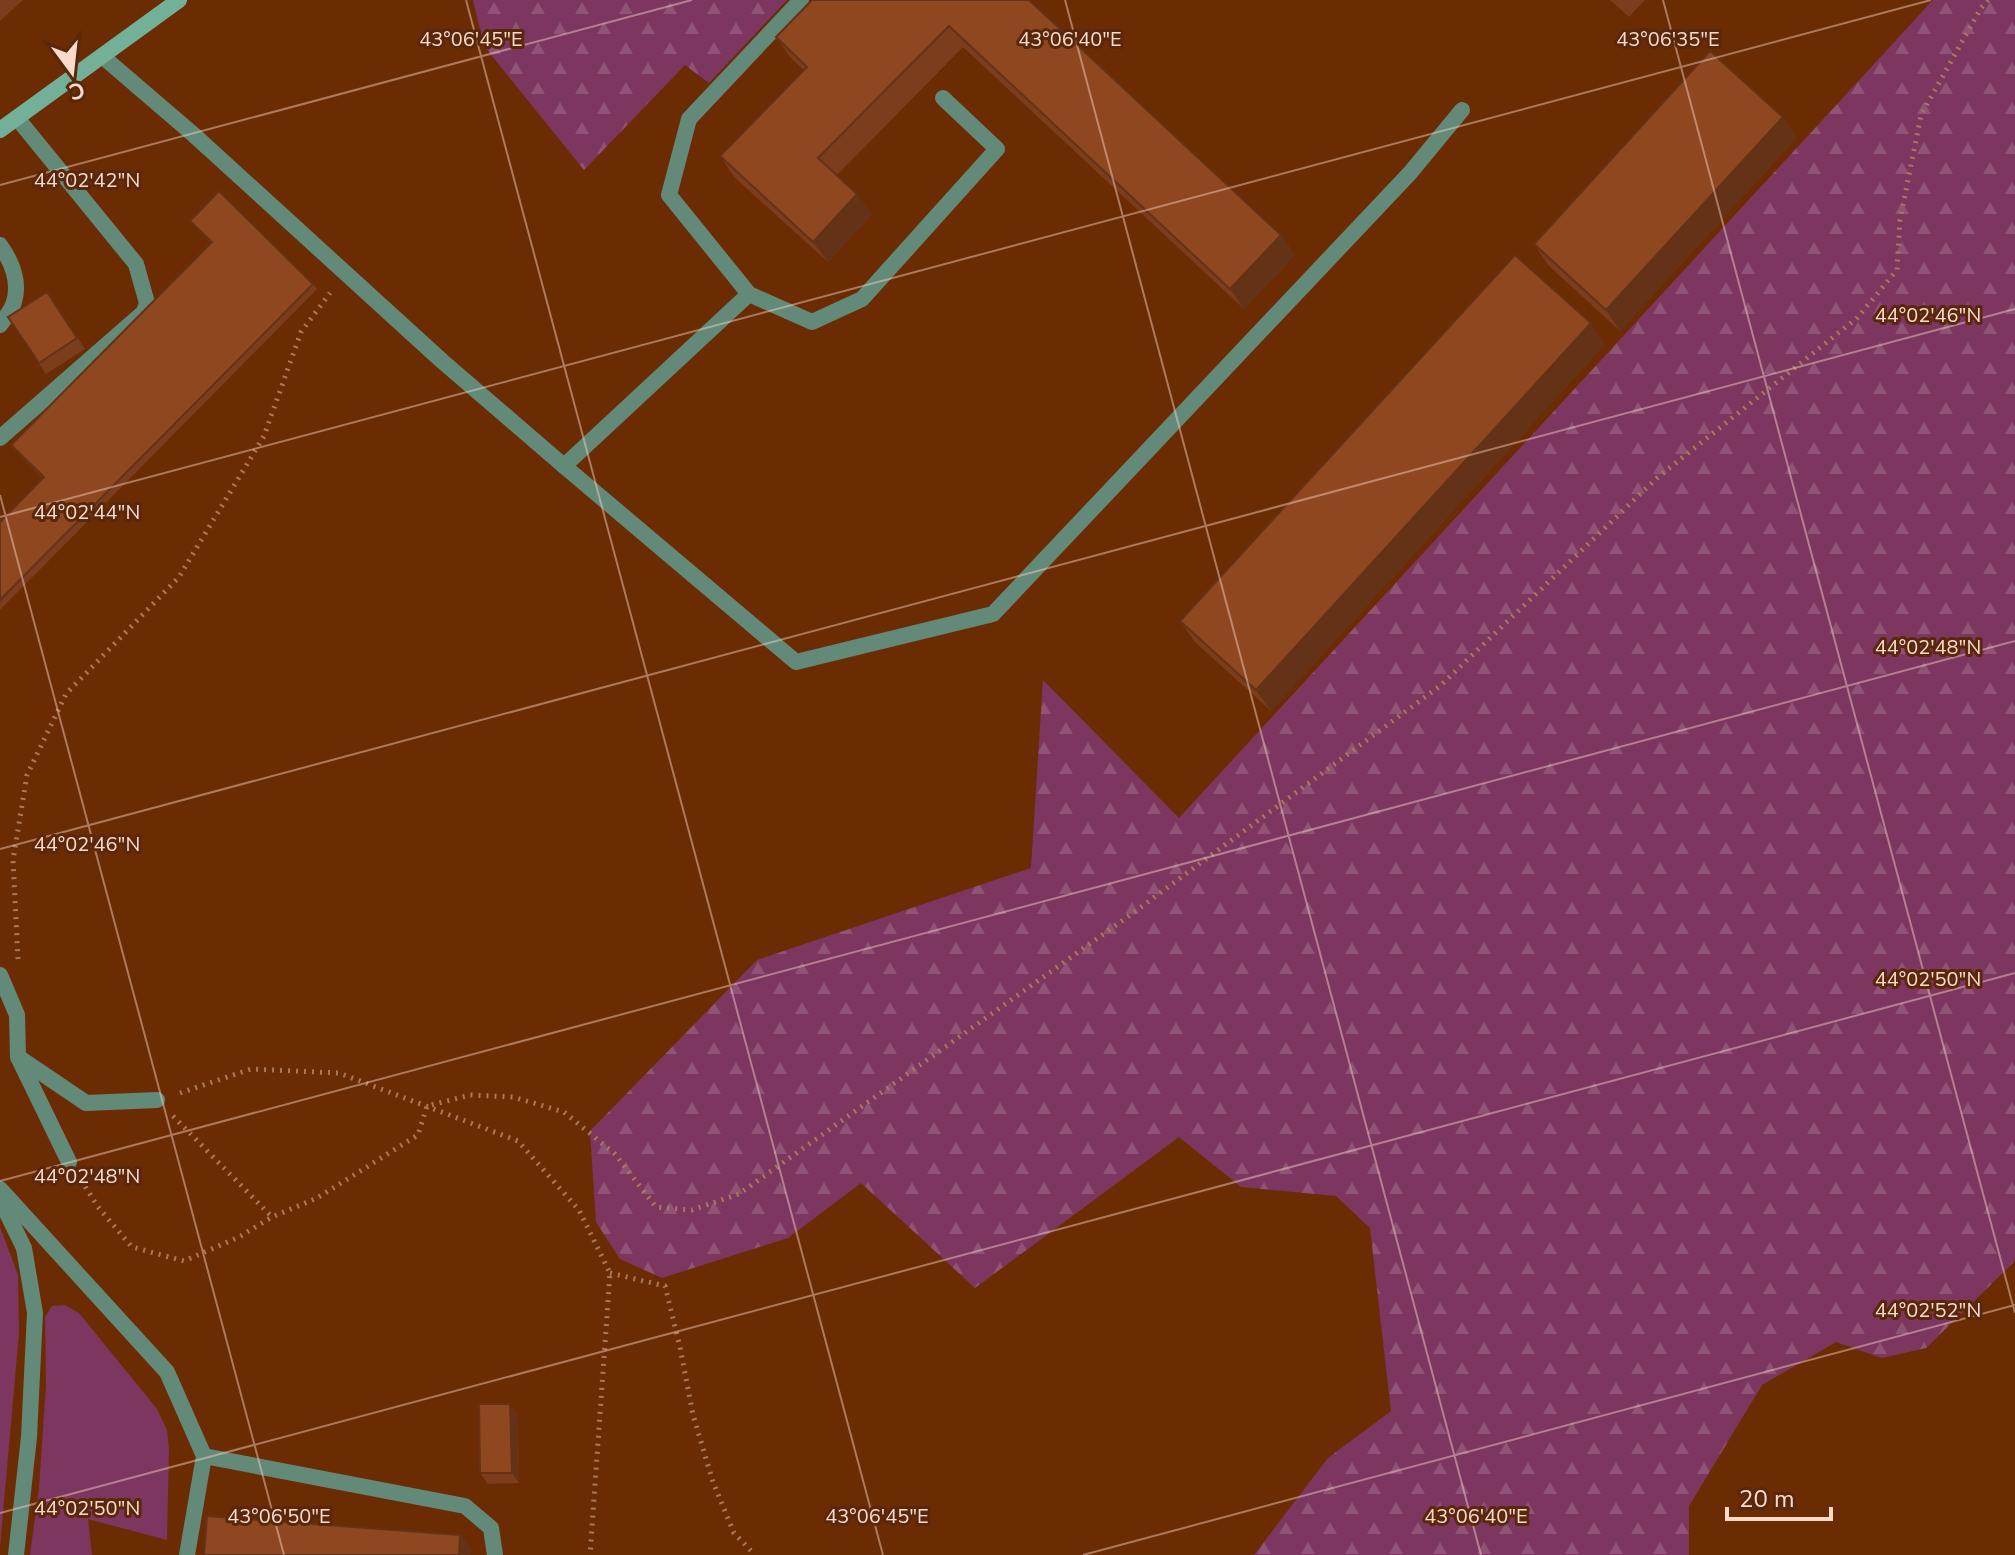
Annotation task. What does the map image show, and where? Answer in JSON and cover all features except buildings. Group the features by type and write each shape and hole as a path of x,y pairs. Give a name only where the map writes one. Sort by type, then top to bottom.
{"main road":[{"path":"0,130 179,0"}],"lane":[{"path":"801,0 689,119 669,195 749,294 812,322 862,299 997,149 943,98"},
{"path":"102,56 194,135 442,361 796,662 993,614 1410,173 1462,110"},
{"path":"0,438 144,312 147,303 136,264 17,118"},
{"path":"0,245 16,278 14,304 0,325"},
{"path":"564,466 749,294"},
{"path":"3,983 17,1015 18,1057 69,1162"},
{"path":"18,1057 86,1103 157,1100"},
{"path":"0,1189 167,1372 204,1456 187,1555"},
{"path":"0,1199 24,1248 35,1313 29,1437 16,1555"},
{"path":"204,1456 465,1506 491,1528 495,1555"}],"path":[{"path":"427,1106 470,1095 484,1095 513,1097 564,1112 615,1154 656,1207 692,1210 739,1194 752,1185 1133,913 1440,686 1657,478 1857,318 1897,270 1900,220 1921,115 1988,0"},
{"path":"3,983 18,959 13,860 27,775 66,694 179,577 264,436 301,332 346,273"},
{"path":"272,1217 157,1100 251,1069 339,1073 518,1141 579,1210 610,1273 590,1555"},
{"path":"69,1162 98,1207 132,1247 184,1261 317,1198 418,1135 427,1106"},
{"path":"610,1273 665,1286 693,1415 713,1482 734,1533 755,1555"}],"green space":[{"path":"473,0 787,0 709,83 685,65 584,170 484,46"},
{"path":"1933,0 2015,0 2015,1261 1926,1348 1882,1358 1836,1342 1762,1385 1689,1506 1689,1555 1254,1555 1328,1458 1391,1411 1370,1228 1336,1196 1241,1187 1179,1137 975,1288 861,1183 788,1238 662,1278 620,1259 596,1222 590,1131 757,960 1031,868 1043,680 1179,818"},
{"path":"0,1227 18,1275 19,1333 0,1547"},
{"path":"65,1305 79,1313 157,1409 167,1430 167,1540 88,1519 92,1555 30,1555 39,1488 46,1385 45,1317 52,1306"}]}
